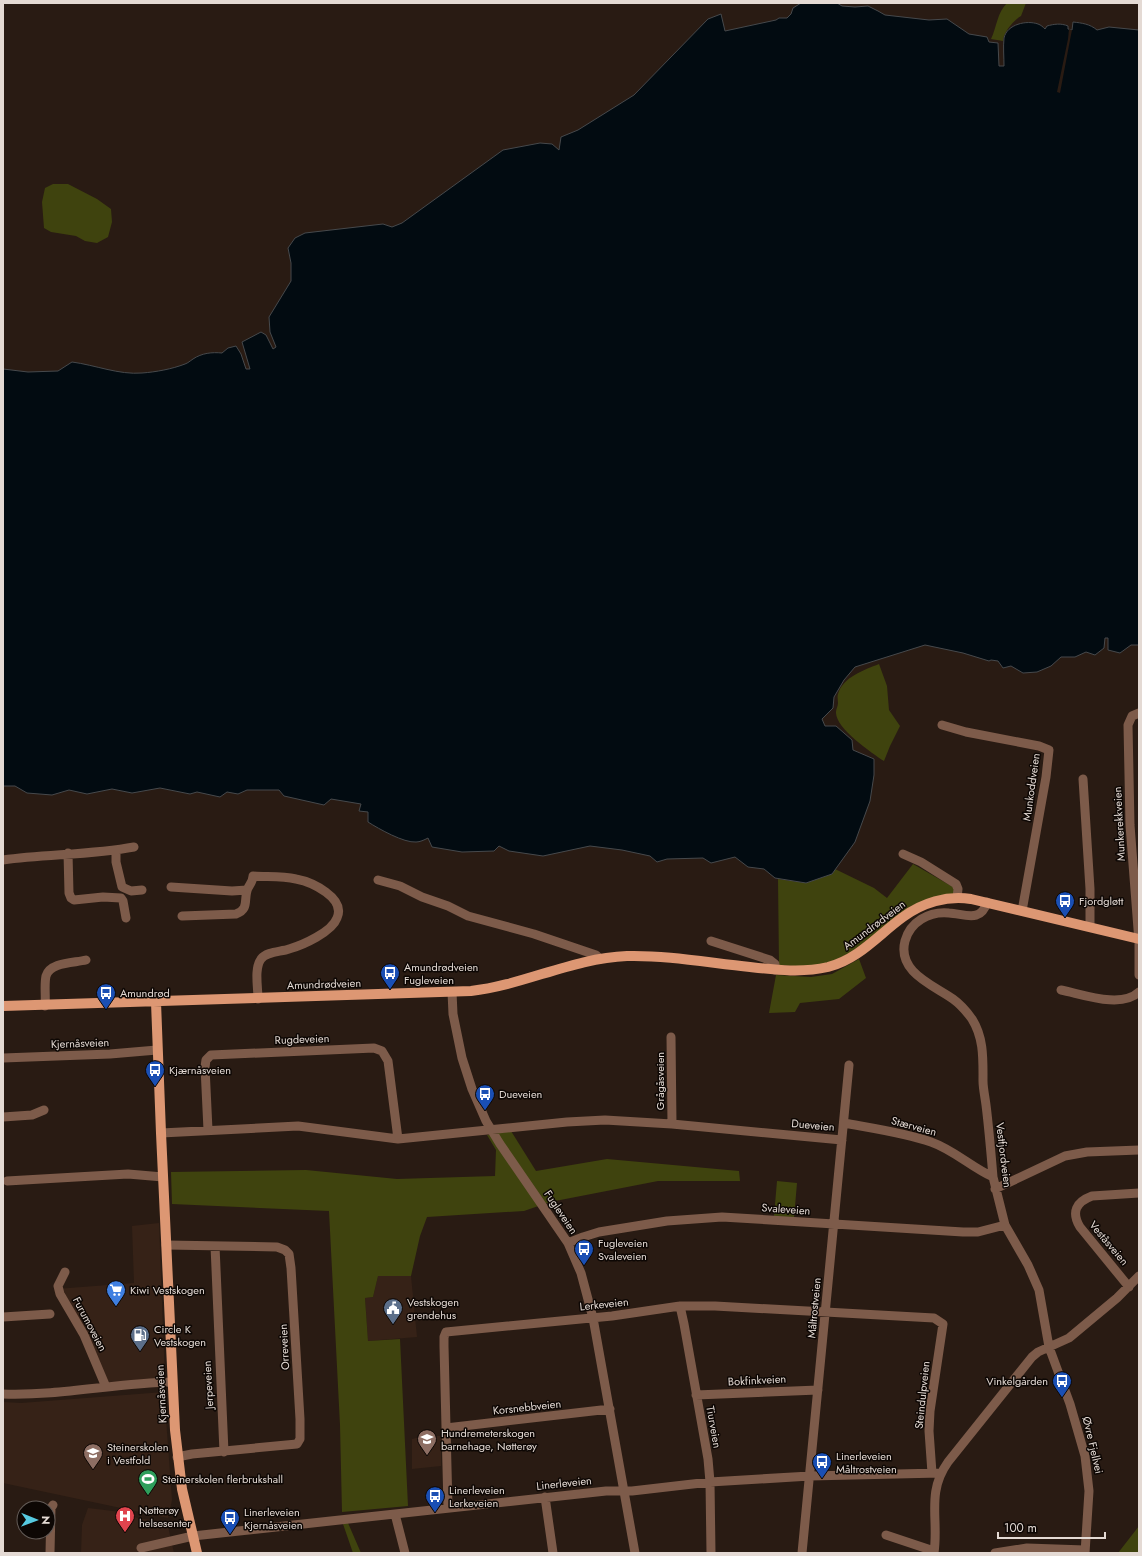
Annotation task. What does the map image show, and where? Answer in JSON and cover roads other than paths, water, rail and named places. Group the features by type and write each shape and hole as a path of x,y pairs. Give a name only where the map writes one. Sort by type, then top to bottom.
{"main road":[{"name":"Amundrødveien","path":"3,1006 45,1006 452,992 500,987 579,964 600,959 620,957 644,956 775,970 806,970 824,968 842,962 861,952 902,917 935,901 966,898 986,902"},
{"path":"986,902 1139,939"},
{"name":"Kjernåsveien","path":"156,1002 160,1133 177,1457 182,1489 197,1553"}],"street":[{"name":"Munkerekkveien","path":"1139,713 1132,716 1128,725 1130,825 1139,939 1139,975"},
{"name":"Munkoddveien","path":"942,725 966,732 1039,746 1049,750 1046,777 1022,911"},
{"path":"1083,779 1090,927"},
{"path":"3,860 68,853 116,851 134,848"},
{"path":"116,851 116,862 122,887 131,891 142,890"},
{"path":"68,853 69,893 71,898 74,900 121,898 124,901 126,918"},
{"path":"903,854 922,862 956,884 958,889 957,898"},
{"path":"182,916 236,914 240,912 245,907 247,890 252,883 253,876 305,881 335,899 339,906 338,917 328,930 301,945 289,950 266,955 261,959 257,971 258,998"},
{"path":"378,880 400,886 468,916 534,934 596,955 600,959"},
{"path":"172,888 232,891 247,890"},
{"name":"Vestfjordveien","path":"986,902 982,912 977,915 967,916 944,912 920,919 911,926 907,934 904,957 910,968 919,978 961,1006 971,1018 978,1031 982,1048 983,1080 995,1189 1005,1225 1028,1265 1039,1290 1049,1347"},
{"path":"711,941 770,960 775,964 775,970"},
{"path":"45,1006 46,978 50,970 61,965 86,960"},
{"path":"1060,990 1103,999 1127,998 1132,997 1139,992"},
{"name":"Fugleveien","path":"452,992 453,1014 462,1058 472,1089 491,1130 568,1243 581,1273 594,1318 636,1553"},
{"name":"Grågåsveien","path":"671,1037 672,1124"},
{"name":"Rugdeveien","path":"208,1130 205,1067 206,1060 212,1054 374,1048 382,1051 388,1061 398,1139"},
{"name":"Kjernåsveien","path":"3,1058 110,1054 157,1050"},
{"name":"Måltrostveien","path":"802,1553 849,1065"},
{"path":"3,1117 32,1115 44,1110"},
{"name":"Dueveien","path":"160,1133 303,1126 398,1139 592,1120 672,1124 842,1140"},
{"name":"Stærveien","path":"844,1123 931,1142 946,1149 993,1177"},
{"path":"995,1189 1066,1156 1087,1152 1139,1150"},
{"path":"7,1181 128,1174 163,1177"},
{"name":"Veståsveien","path":"1129,1287 1080,1227 1076,1220 1075,1214 1078,1205 1084,1199 1092,1196 1139,1193"},
{"name":"Svaleveien","path":"568,1243 583,1236 599,1232 679,1219 738,1218 963,1232 978,1232 1005,1225"},
{"name":"Orreveien","path":"166,1245 277,1247 285,1250 289,1254 294,1306 300,1419 300,1439 295,1446 192,1454 177,1457"},
{"name":"Jerpeveien","path":"215,1246 224,1452"},
{"name":"Furumoveien","path":"65,1272 58,1286 60,1294 84,1335 106,1387"},
{"path":"886,1535 934,1552 935,1498 937,1484 936,1473 948,1462 1026,1363 1038,1352 1070,1338 1117,1298 1139,1276"},
{"name":"Lerkeveien","path":"448,1508 444,1346 444,1337 446,1332 594,1318 680,1306 715,1306 934,1318 941,1321"},
{"name":"Tiurveien","path":"680,1306 708,1459 710,1482 711,1553"},
{"path":"3,1317 50,1314"},
{"name":"Steindulpveien","path":"936,1473 931,1458 929,1431 930,1411 943,1324 941,1321"},
{"name":"Øvre Fjellvei","path":"1049,1347 1070,1404 1087,1465 1089,1491 1085,1552"},
{"path":"3,1394 46,1393 172,1382"},
{"name":"Bokfinkveien","path":"696,1395 818,1390"},
{"name":"Korsnebbveien","path":"446,1428 610,1410"},
{"path":"931,1458 948,1462"},
{"name":"Linerleveien","path":"193,1536 606,1491 624,1491 710,1482 810,1476 936,1473"},
{"path":"545,1498 553,1553"},
{"path":"395,1514 405,1553"},
{"path":"141,1548 193,1536"},
{"path":"50,1540 50,1553"},
{"path":"995,1553 1028,1548 1085,1552"}],"place":[{"name":"Fjordgløtt","path":"1065,918"},
{"name":"Amundrødveien Fugleveien","path":"390,990"},
{"name":"Amundrød","path":"106,1010"},
{"name":"Kjærnåsveien","path":"155,1087"},
{"name":"Dueveien","path":"485,1111"},
{"name":"Fugleveien Svaleveien","path":"584,1266"},
{"name":"Kiwi Vestskogen","path":"116,1307"},
{"name":"Vestskogen grendehus","path":"393,1325"},
{"name":"Circle K Vestskogen","path":"140,1352"},
{"name":"Vinkelgården","path":"1062,1398"},
{"name":"Hundremeterskogen barnehage, Nøtterøy","path":"427,1456"},
{"name":"Steinerskolen i Vestfold","path":"93,1470"},
{"name":"Linerleveien Måltrostveien","path":"822,1479"},
{"name":"Steinerskolen flerbrukshall","path":"148,1496"},
{"name":"Linerleveien Lerkeveien","path":"435,1513"},
{"name":"Nøtterøy helsesenter","path":"125,1533"},
{"name":"Linerleveien Kjernåsveien","path":"230,1535"}]}
